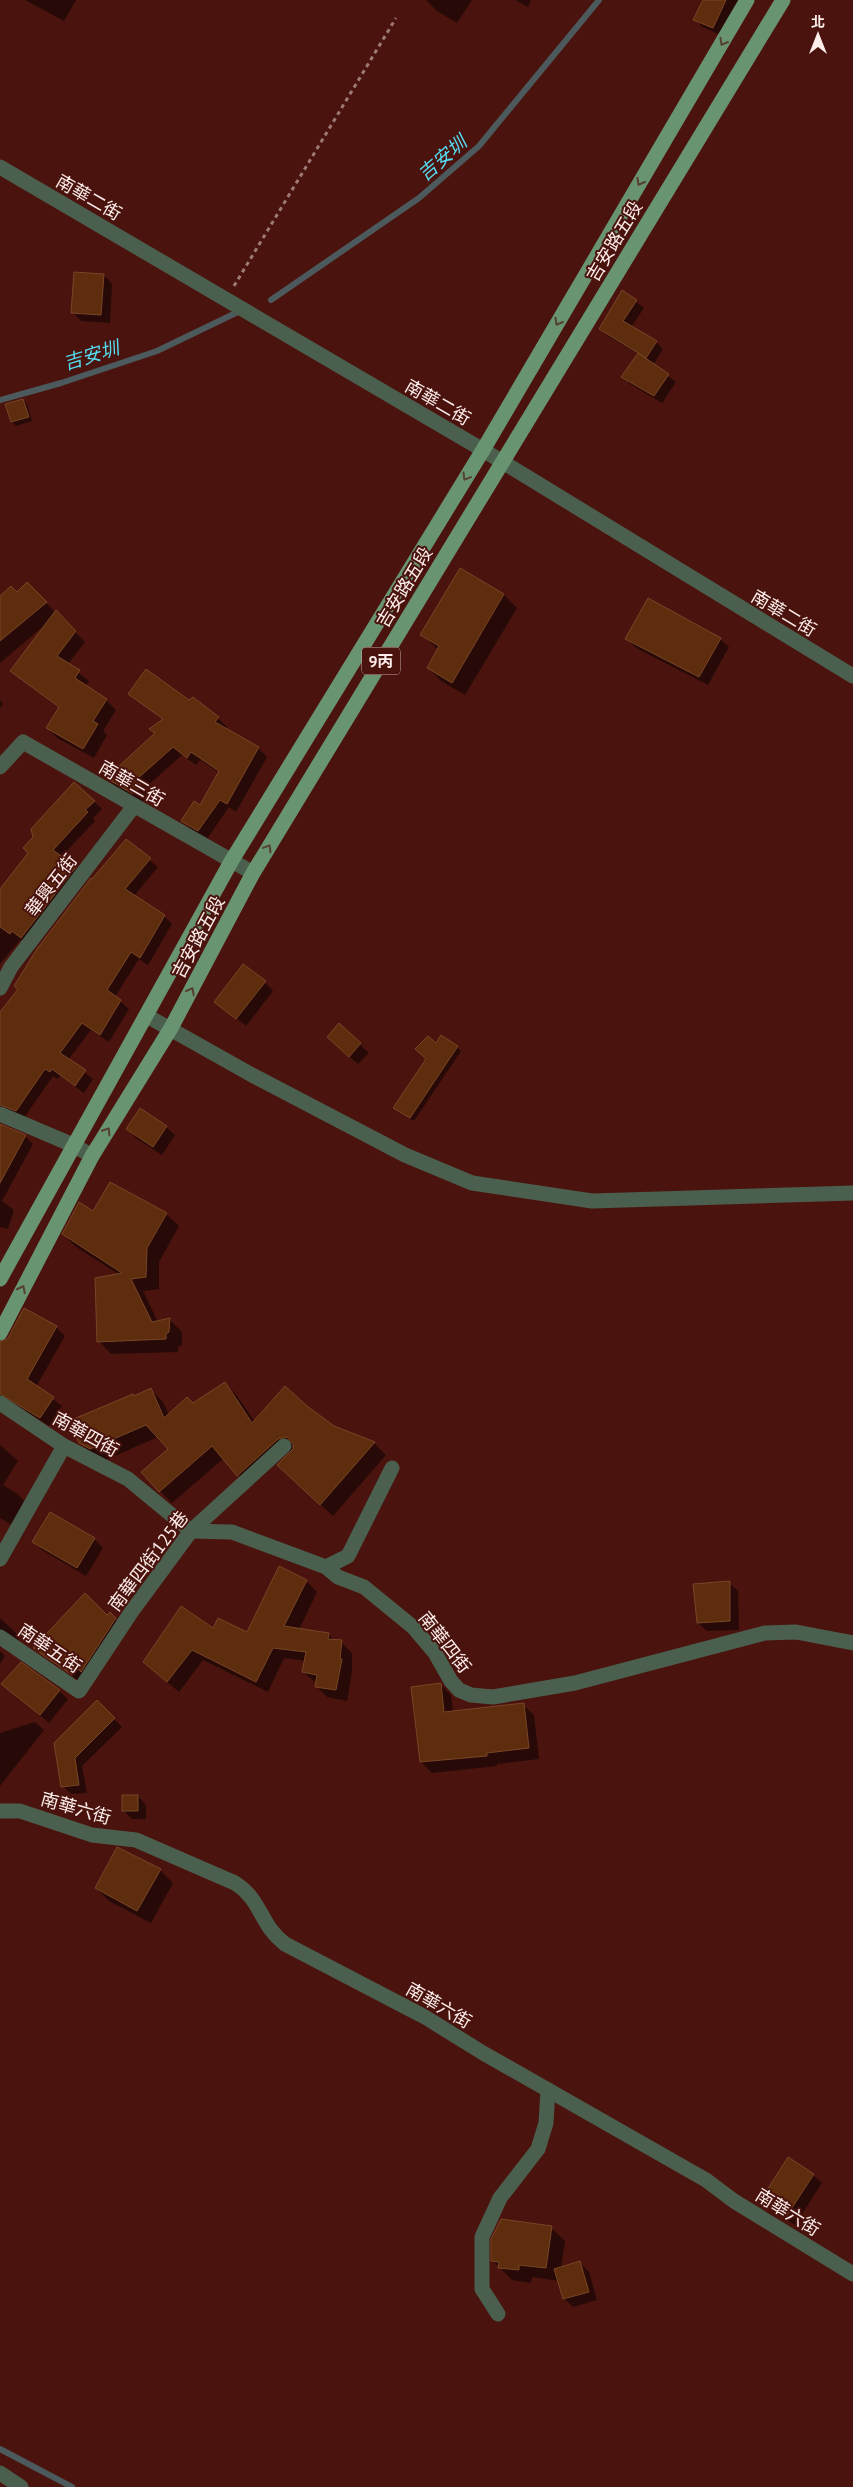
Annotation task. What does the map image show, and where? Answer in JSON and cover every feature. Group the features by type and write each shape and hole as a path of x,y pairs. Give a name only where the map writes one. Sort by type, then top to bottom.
{"main road":[{"name":"吉安路五段","path":"0,1279 232,860 483,450 747,0"},
{"name":"吉安路五段","path":"0,1333 92,1156 171,1028 253,873 783,0"}],"street":[{"name":"南華二街","path":"0,167 483,450 853,676"},
{"name":"南華三街","path":"0,767 23,742 253,873"},
{"name":"華興五街","path":"0,988 6,964 134,806"},
{"path":"147,1016 252,1075 405,1155 472,1183 592,1201 853,1193"},
{"path":"0,1114 92,1156"},
{"name":"南華四街","path":"0,1403 64,1446 128,1478 191,1530 232,1532 326,1567 338,1577 364,1587 413,1626 435,1653 450,1681 459,1690 471,1695 493,1697 575,1683 765,1633 796,1632 853,1643"},
{"path":"0,1559 64,1446"},
{"name":"南華四街125巷","path":"79,1691 132,1611 191,1530 284,1446"},
{"path":"326,1567 348,1556 392,1468"},
{"name":"南華五街","path":"0,1637 79,1691"},
{"name":"南華六街","path":"0,1811 27,1813 92,1835 136,1840 234,1883 246,1890 254,1900 273,1934 286,1944 425,2018 706,2180 734,2200 853,2274"},
{"path":"498,2314 482,2289 482,2237 500,2198 538,2149 546,2123 548,2090"},
{"path":"0,2473 21,2487"}],"path":[{"path":"226,300 396,18"}],"building":[{"path":"703,0 726,0 713,28 693,20"},
{"path":"74,272 104,274 101,315 71,313"},
{"path":"622,290 637,300 623,321 657,341 646,358 599,329"},
{"path":"638,353 669,374 654,396 621,377"},
{"path":"23,399 29,417 11,422 5,404"},
{"path":"460,568 504,594 452,683 427,668 439,646 420,635"},
{"path":"27,582 47,602 0,641 0,596 11,586 17,592"},
{"path":"648,598 721,638 699,677 625,639"},
{"path":"56,610 76,631 57,656 80,670 75,678 107,699 93,721 98,724 83,749 46,728 59,707 10,671"},
{"path":"146,669 189,700 193,697 219,717 215,722 259,747 227,804 220,800 198,831 181,821 194,801 200,805 219,771 191,752 187,758 173,747 136,780 142,786 133,794 106,778 155,733 149,729 163,719 128,694"},
{"path":"74,782 95,801 85,810 88,812 53,850 76,867 21,938 12,931 10,934 0,927 0,889 28,853 23,848 33,837 31,829"},
{"path":"126,839 151,858 125,889 165,915 140,958 131,952 107,990 121,1000 100,1035 82,1023 60,1053 86,1070 75,1086 52,1069 50,1072 45,1069 16,1111 0,1105 0,1012 18,989 14,986 37,949 91,878"},
{"path":"243,964 266,981 236,1019 214,1002"},
{"path":"339,1023 361,1043 349,1057 327,1037"},
{"path":"441,1035 458,1046 410,1118 393,1108 426,1059 415,1049 428,1036 436,1043"},
{"path":"140,1108 167,1126 153,1147 126,1129"},
{"path":"0,1124 26,1135 0,1183"},
{"path":"110,1182 167,1213 147,1248 146,1277 131,1279 152,1322 170,1318 169,1332 166,1334 166,1339 97,1342 95,1278 122,1273 62,1234 79,1202 93,1211"},
{"path":"24,1308 57,1326 27,1379 54,1397 40,1418 0,1394 0,1342 8,1338"},
{"path":"225,1382 252,1423 285,1386 307,1406 334,1426 375,1442 320,1505 277,1465 293,1449 293,1444 287,1437 278,1439 237,1476 212,1446 159,1492 141,1472 168,1449 146,1425 90,1449 79,1443 69,1421 151,1388 164,1418 187,1397 193,1403"},
{"path":"50,1512 95,1538 77,1568 32,1542"},
{"path":"279,1566 307,1580 284,1626 329,1633 328,1639 342,1640 340,1659 342,1659 336,1690 315,1687 317,1675 302,1672 306,1652 273,1648 256,1682 192,1650 167,1682 143,1662 181,1606 213,1628 218,1618 247,1632"},
{"path":"730,1581 730,1621 697,1623 693,1584"},
{"path":"85,1593 107,1615 110,1612 116,1618 81,1672 77,1668 72,1675 33,1648"},
{"path":"21,1662 60,1690 40,1715 1,1684"},
{"path":"441,1683 444,1712 524,1703 529,1748 487,1753 487,1756 420,1762 411,1687"},
{"path":"97,1700 115,1718 75,1758 79,1785 61,1787 54,1743"},
{"path":"122,1795 138,1795 138,1811 122,1811"},
{"path":"117,1847 161,1869 137,1911 95,1888"},
{"path":"788,2157 814,2174 786,2217 760,2201"},
{"path":"501,2219 552,2226 546,2268 519,2265 519,2270 498,2268 499,2262 491,2261 491,2239"},
{"path":"580,2261 589,2292 563,2299 554,2269"}],"waterway":[{"name":"吉安圳","path":"271,300 419,198 479,146 599,0"},
{"name":"吉安圳","path":"0,400 61,383 157,351 242,310"},
{"path":"0,2449 72,2487"}]}
